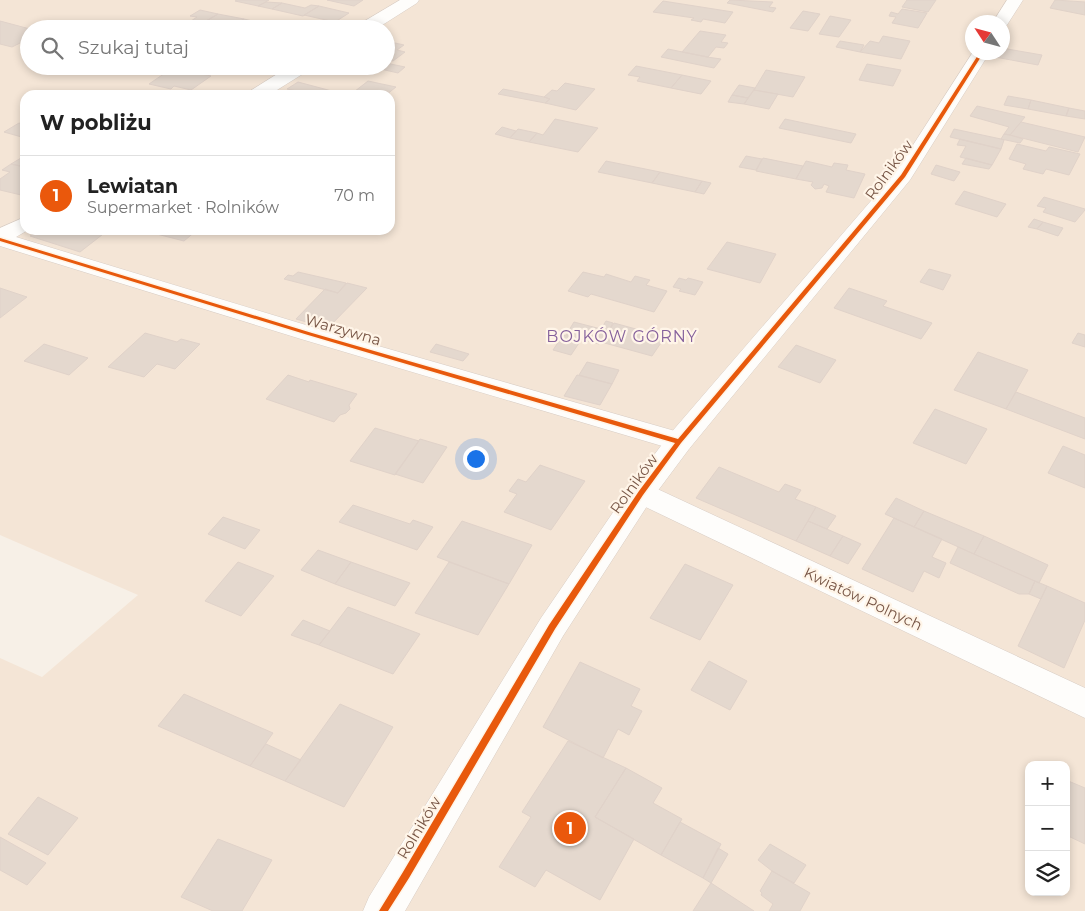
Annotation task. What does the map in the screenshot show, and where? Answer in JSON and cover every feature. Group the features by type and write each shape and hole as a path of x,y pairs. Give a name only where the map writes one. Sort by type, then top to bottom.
{"street":[{"path":"379,20 411,0"},
{"path":"1005,15 1015,0"},
{"name":"Rolników","path":"383,911 552,627 642,493 679,442 903,176 977,60"},
{"path":"264,90 288,75"},
{"path":"0,238 20,226"},
{"name":"Warzywna","path":"0,238 310,334 679,442"},
{"name":"Kwiatów Polnych","path":"642,493 1085,704"}],"shaded area":[{"path":"0,0 1085,0 1085,911 0,911 0,658 42,677 138,595 0,535"}],"building":[{"path":"269,0 258,6 235,1"},
{"path":"327,0 363,0 354,6"},
{"path":"730,0 773,2 769,7 776,8 773,12 727,3"},
{"path":"907,0 936,0 928,12 902,7"},
{"path":"1055,0 1085,2 1085,15 1050,8"},
{"path":"663,1 733,12 725,23 703,19 701,22 691,20 694,18 653,12"},
{"path":"266,2 282,3 272,9 258,6"},
{"path":"282,3 305,8 311,5 319,6 303,16 272,9"},
{"path":"319,6 349,13 338,20 326,20 304,15"},
{"path":"902,9 927,13 918,28 892,23 896,17 889,16 891,12 898,14"},
{"path":"200,10 218,14 208,20 192,20 197,17 190,16"},
{"path":"803,11 820,14 808,31 790,28"},
{"path":"218,14 244,19 242,20 208,20"},
{"path":"830,16 851,20 839,37 819,34"},
{"path":"0,21 20,26 20,43 12,47 0,44"},
{"path":"700,31 726,35 721,42 728,43 724,48 716,47 708,57 682,52"},
{"path":"883,36 910,41 901,59 860,52 870,41 879,43"},
{"path":"840,41 864,45 860,52 836,47"},
{"path":"395,43 404,45 397,50 405,52 395,60"},
{"path":"668,49 721,59 714,68 661,57"},
{"path":"1010,49 1042,55 1038,65 1010,60"},
{"path":"867,64 901,70 893,86 859,80"},
{"path":"395,65 405,67 398,73 395,72"},
{"path":"636,66 682,75 671,88 637,81 640,77 628,75"},
{"path":"766,70 805,77 793,97 754,90"},
{"path":"162,75 211,76 191,90 174,86 171,89 149,84"},
{"path":"682,75 711,81 701,94 671,88"},
{"path":"368,81 396,87 392,90 356,90"},
{"path":"298,82 328,90 292,90 287,89"},
{"path":"565,83 595,89 576,110 545,103 550,99 544,97 552,90 557,91"},
{"path":"739,85 755,88 748,98 732,95"},
{"path":"503,89 550,99 545,103 498,94"},
{"path":"754,90 778,94 769,109 744,104"},
{"path":"732,95 748,98 744,104 728,102"},
{"path":"1008,96 1031,100 1028,109 1004,105"},
{"path":"1031,100 1069,108 1066,116 1028,109"},
{"path":"977,106 1025,117 1010,135 1004,134 1009,127 970,116"},
{"path":"1069,108 1085,111 1085,119 1066,116"},
{"path":"555,119 598,128 578,152 529,142 537,133 543,135"},
{"path":"785,119 856,134 851,143 779,128"},
{"path":"1021,122 1085,137 1078,152 1010,135"},
{"path":"19,123 20,123 20,137 4,132"},
{"path":"502,127 516,131 510,138 495,134"},
{"path":"518,129 537,133 529,142 510,138"},
{"path":"954,129 1004,140 1001,149 950,137"},
{"path":"1004,134 1023,139 1020,143 1001,139"},
{"path":"960,139 1001,149 992,165 960,157 966,146 957,145"},
{"path":"1017,144 1046,151 1049,147 1080,154 1069,175 1046,169 1043,174 1023,169 1026,164 1009,159"},
{"path":"746,156 762,159 756,170 739,167"},
{"path":"763,158 803,166 796,179 756,171"},
{"path":"966,158 992,165 989,169 962,164"},
{"path":"20,159 20,166 11,164"},
{"path":"606,161 660,172 652,183 598,172"},
{"path":"806,161 832,167 834,163 848,165 846,170 865,174 854,198 826,192 829,186 824,184 822,188 815,189 811,185 813,182 796,179"},
{"path":"11,164 20,166 20,195 0,190 0,179 10,172 2,170"},
{"path":"936,165 960,172 954,181 931,174"},
{"path":"660,172 702,181 695,192 652,183"},
{"path":"702,181 711,183 704,194 695,192"},
{"path":"964,191 1006,204 997,217 955,204"},
{"path":"1044,197 1085,210 1075,222 1043,212 1046,208 1037,206"},
{"path":"1034,219 1043,222 1037,229 1028,227"},
{"path":"1043,222 1063,228 1058,236 1037,229"},
{"path":"32,235 102,235 80,252 30,236"},
{"path":"161,235 191,235 184,241"},
{"path":"727,242 776,254 760,283 707,269"},
{"path":"929,269 951,275 943,290 920,282"},
{"path":"298,272 346,283 338,293 284,279 288,275 293,276"},
{"path":"583,272 604,277 606,274 631,282 635,276 650,280 646,285 667,291 654,312 591,294 588,297 568,291"},
{"path":"679,278 703,282 695,295 679,291 681,289 673,287"},
{"path":"347,283 367,288 328,328 296,319 325,289 338,293"},
{"path":"0,288 27,297 0,318"},
{"path":"849,288 887,301 883,306 932,323 921,339 834,308"},
{"path":"606,321 613,323 608,332 601,329"},
{"path":"574,322 608,332 599,344 566,335"},
{"path":"614,323 665,337 652,356 601,342"},
{"path":"145,333 177,342 181,339 200,344 175,369 157,364 144,377 108,367"},
{"path":"1078,333 1085,335 1085,347 1072,343"},
{"path":"563,335 581,340 571,355 553,350"},
{"path":"44,344 88,358 69,375 24,361"},
{"path":"436,344 469,354 463,361 430,352"},
{"path":"796,345 836,360 820,383 778,367"},
{"path":"978,352 1028,370 1006,409 954,390"},
{"path":"587,362 619,370 612,384 579,375"},
{"path":"288,375 357,394 349,405 350,409 340,415 334,422 266,399"},
{"path":"577,375 612,384 600,405 564,396"},
{"path":"1016,392 1085,418 1085,439 1006,409"},
{"path":"935,409 987,429 966,464 913,443"},
{"path":"375,428 419,441 395,475 350,461"},
{"path":"420,439 447,447 423,483 395,474"},
{"path":"1063,446 1085,455 1085,488 1048,473"},
{"path":"540,465 585,481 551,530 504,512 517,494 509,491 518,479 526,482"},
{"path":"719,467 779,492 785,484 801,490 795,499 816,507 796,541 696,498"},
{"path":"896,498 924,511 914,527 885,514"},
{"path":"353,505 410,524 413,520 433,527 417,550 339,522"},
{"path":"816,507 836,516 827,529 808,521"},
{"path":"924,511 984,536 974,554 914,527"},
{"path":"223,517 260,530 245,549 208,534"},
{"path":"894,518 942,539 932,557 946,563 939,578 924,571 913,592 862,569"},
{"path":"462,521 532,545 509,584 437,557"},
{"path":"808,521 843,536 830,556 796,541"},
{"path":"843,536 861,544 848,564 830,556"},
{"path":"984,536 1048,565 1039,583 974,554"},
{"path":"958,547 1035,581 1029,594 1019,594 950,563"},
{"path":"318,550 351,562 335,584 301,570"},
{"path":"238,562 274,576 241,616 205,601"},
{"path":"351,562 410,583 395,606 335,584"},
{"path":"449,562 509,584 478,635 415,613"},
{"path":"685,564 733,585 700,640 650,618"},
{"path":"1035,581 1047,586 1041,599 1029,594"},
{"path":"1047,586 1085,603 1085,620 1064,668 1018,646"},
{"path":"348,607 420,634 393,674 319,645"},
{"path":"303,620 330,631 319,645 291,635"},
{"path":"709,661 747,681 730,710 691,690"},
{"path":"580,662 640,689 631,706 642,711 629,735 618,729 603,758 543,727"},
{"path":"184,694 273,733 250,766 158,726"},
{"path":"340,704 393,727 344,807 285,781"},
{"path":"568,741 626,768 595,817 634,839 600,900 546,870 535,887 499,867 531,817 522,812"},
{"path":"266,744 301,760 285,781 250,766"},
{"path":"626,768 662,788 653,803 682,819 661,855 595,817"},
{"path":"1070,782 1085,788 1085,844 1070,837"},
{"path":"38,797 78,818 48,855 8,834"},
{"path":"680,822 721,844 703,878 661,855"},
{"path":"0,837 46,863 27,885 0,870"},
{"path":"218,839 272,860 242,911 213,911 181,897"},
{"path":"770,844 806,865 794,883 772,871 758,860"},
{"path":"718,848 728,854 711,883 703,878"},
{"path":"772,871 810,893 800,911 769,911 773,904 761,895 760,891"},
{"path":"711,883 754,911 693,911"}],"cycle path":[{"path":"383,911 552,627 641,493 679,442 903,176 977,60"},
{"path":"0,239 310,334 679,442"}],"place":[{"name":"Lewiatan","path":"570,828"}],"district":[{"name":"BOJKÓW GÓRNY","path":"622,336"}]}
